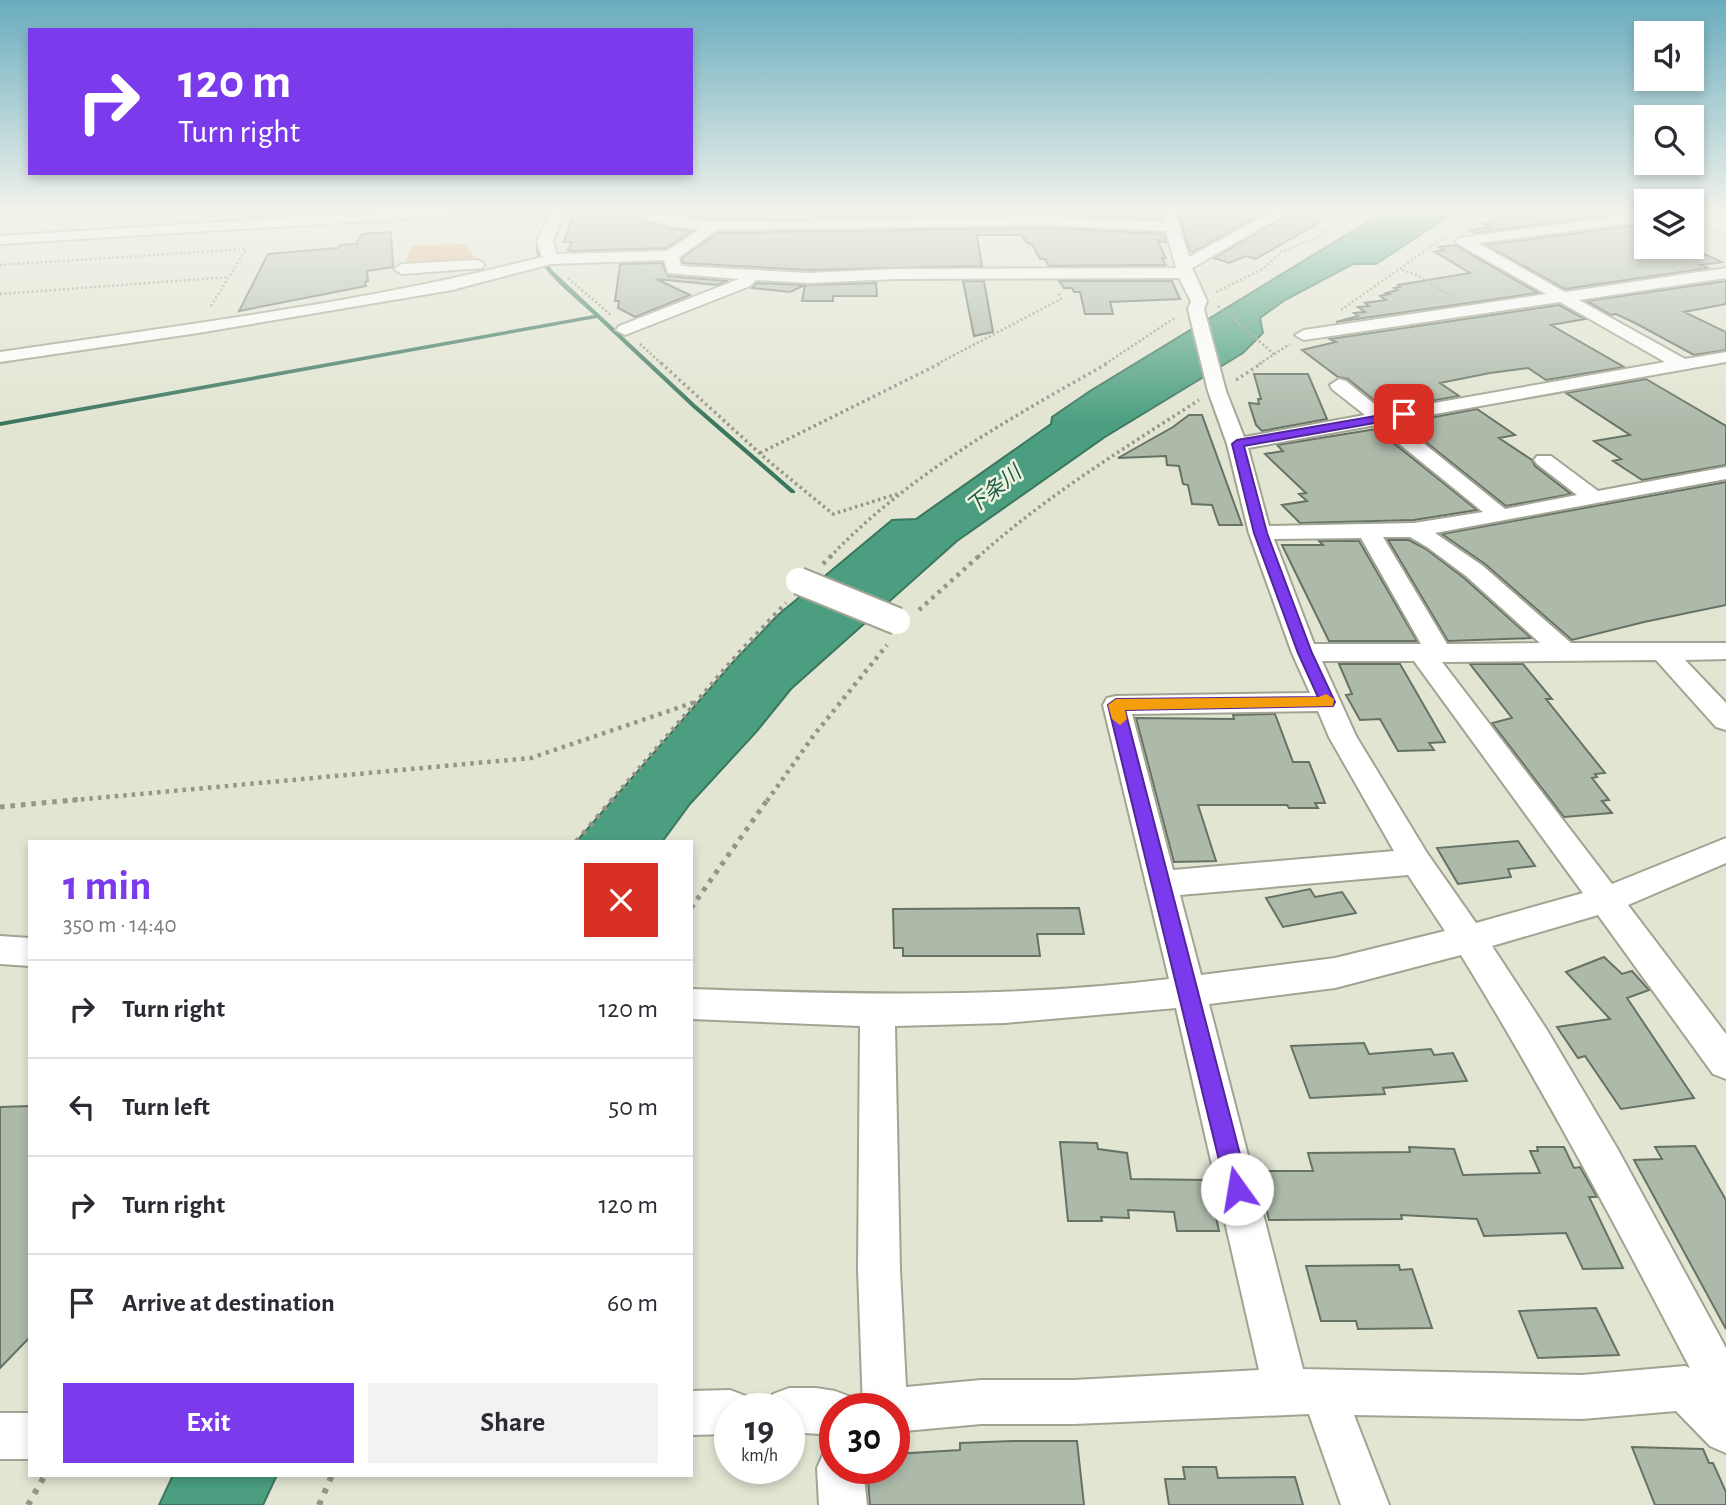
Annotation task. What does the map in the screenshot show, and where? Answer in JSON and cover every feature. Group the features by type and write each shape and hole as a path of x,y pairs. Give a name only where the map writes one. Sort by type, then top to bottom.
{"street":[{"path":"400,293 401,282"},
{"path":"0,357 198,328 463,282"},
{"path":"625,330 745,282"},
{"path":"1190,282 1201,302 1217,391 1237,444 1260,533 1305,653 1350,748 1416,862 1469,939 1534,1042 1603,1162 1726,1392"},
{"path":"1536,282 1683,365"},
{"path":"1304,335 1666,282"},
{"path":"1237,444 1726,357"},
{"path":"1339,385 1501,516"},
{"path":"1544,460 1594,498"},
{"path":"1260,533 1414,530 1726,473"},
{"path":"1414,530 1436,542 1498,592 1566,653"},
{"path":"1369,532 1430,653 1606,900 1726,1062"},
{"path":"803,583 901,623"},
{"path":"1305,653 1726,651"},
{"path":"1663,652 1726,720"},
{"path":"1328,702 1116,705 1213,1087 1306,1392 1333,1420 1364,1505"},
{"path":"693,1004 877,1010 1005,1007 1187,992 1335,973 1606,900 1726,850"},
{"path":"1161,884 1416,862"},
{"path":"0,950 28,953"},
{"path":"877,1010 879,1242 884,1393"},
{"path":"910,1409 981,1402 1074,1402 1306,1392 1582,1397 1685,1388 1726,1430"},
{"path":"693,1413 714,1412"},
{"path":"0,1436 28,1436"},
{"path":"841,1484 843,1505"}],"path":[{"path":"0,294 159,282"},
{"path":"198,328 226,282"},
{"path":"573,282 760,453 833,514 901,492"},
{"path":"760,453 906,381 1061,299 1052,282"},
{"path":"578,840 803,583 847,538 901,492 1002,424 1123,354 1201,302 1238,282"},
{"path":"693,905 814,735 901,623 1006,532 1077,478 1196,400 1217,391 1383,282"},
{"path":"1429,282 1476,311"},
{"path":"1201,302 1274,354"},
{"path":"0,807 531,758 699,701"},
{"path":"28,1505 44,1477"},
{"path":"319,1505 331,1477"}],"water":[{"name":"下条川","path":"1268,282 1319,282 1285,300 1260,318 1263,333 1243,353 1105,437 957,541 791,689 757,731 690,804 663,840 578,840 734,661 778,615 892,520 916,519 1051,424 1052,417"},
{"path":"172,1477 276,1477 263,1505 159,1505"}],"building":[{"path":"254,282 365,282 366,286 239,311"},
{"path":"618,282 663,282 690,295 635,317 618,308 619,301 615,301"},
{"path":"689,282 725,282 717,285"},
{"path":"963,282 984,282 993,332 974,336"},
{"path":"1060,282 1173,282 1180,299 1110,302 1113,314 1085,314 1080,292 1064,288"},
{"path":"1415,282 1519,282 1538,293 1336,322 1358,316 1354,313 1365,312 1358,307 1369,306 1365,303 1386,300 1380,296 1397,290 1394,288 1400,287 1398,285"},
{"path":"1553,282 1611,282 1565,289"},
{"path":"1726,282 1726,304 1684,312 1726,332 1726,350 1694,355 1587,301"},
{"path":"757,283 805,285 790,292 752,288"},
{"path":"876,283 877,296 833,296 833,301 802,301 805,285"},
{"path":"1559,305 1585,319 1551,325 1624,367 1546,380 1528,368 1490,373 1440,383 1459,396 1385,409 1348,379 1338,377 1302,350 1336,342 1330,339"},
{"path":"1254,374 1308,374 1327,419 1262,431 1256,425 1249,403 1259,404 1258,399 1261,399"},
{"path":"1646,379 1726,426 1726,465 1642,480 1613,461 1621,459 1594,441 1630,435 1566,393"},
{"path":"1477,409 1515,435 1499,438 1532,460 1535,466 1571,494 1506,506 1402,423"},
{"path":"1189,415 1202,415 1242,525 1219,525 1212,505 1192,504 1188,485 1183,484 1179,466 1167,465 1166,456 1118,458"},
{"path":"1376,429 1477,510 1414,520 1300,523 1282,505 1307,501 1299,494 1306,493 1265,454 1283,451 1277,445"},
{"path":"1726,482 1726,605 1572,640 1485,564 1442,534"},
{"path":"1388,540 1409,540 1426,549 1464,578 1531,638 1448,641"},
{"path":"1319,541 1359,541 1417,641 1329,641 1282,545 1323,545"},
{"path":"1339,664 1400,664 1445,742 1429,743 1434,750 1398,751 1380,719 1360,720 1346,695 1352,694"},
{"path":"1470,664 1523,664 1552,699 1546,699 1605,773 1595,774 1597,777 1592,778 1609,800 1602,801 1612,813 1564,817 1492,723 1512,718"},
{"path":"1275,714 1293,762 1309,762 1325,803 1315,803 1318,808 1289,808 1287,805 1198,805 1216,861 1174,862 1136,718 1234,719 1233,715"},
{"path":"1518,841 1535,866 1508,869 1511,877 1458,884 1437,848"},
{"path":"1310,889 1315,897 1342,892 1356,913 1283,927 1266,898"},
{"path":"1079,908 1084,934 1037,934 1040,956 903,956 903,948 894,948 893,909"},
{"path":"1604,957 1622,974 1632,971 1649,990 1627,998 1694,1098 1621,1109 1585,1056 1578,1058 1557,1027 1610,1019 1566,972"},
{"path":"1364,1043 1369,1054 1431,1049 1434,1055 1453,1053 1467,1081 1383,1088 1385,1094 1310,1098 1291,1046"},
{"path":"28,1106 28,1339 0,1368 0,1107"},
{"path":"1060,1142 1097,1143 1098,1149 1127,1153 1131,1179 1208,1180 1219,1231 1177,1231 1174,1212 1128,1210 1129,1218 1101,1217 1102,1221 1068,1221"},
{"path":"1695,1146 1726,1200 1726,1329 1634,1160 1662,1159 1655,1147"},
{"path":"1409,1147 1454,1149 1463,1175 1540,1173 1530,1151 1538,1151 1537,1147 1564,1147 1574,1168 1580,1167 1597,1197 1589,1197 1623,1268 1583,1269 1566,1233 1484,1236 1477,1219 1401,1215 1402,1219 1269,1220 1257,1171 1313,1171 1308,1153 1410,1152"},
{"path":"1399,1265 1400,1270 1412,1269 1432,1328 1358,1329 1356,1321 1321,1321 1306,1266"},
{"path":"1596,1308 1619,1355 1538,1358 1519,1311"},
{"path":"1077,1441 1084,1505 870,1505 868,1484 910,1484 910,1453 960,1450 960,1443"},
{"path":"1632,1447 1703,1449 1709,1463 1713,1463 1726,1492 1726,1505 1655,1505"},
{"path":"1183,1467 1216,1467 1218,1478 1295,1477 1303,1505 1169,1505 1165,1479 1185,1479"}],"waterway":[{"path":"562,282 598,316"},
{"path":"0,424 598,316"},
{"path":"598,316 694,406 793,492"}],"slow traffic":[{"path":"1120,719 1116,705 1328,702 1326,699"}],"route":[{"path":"1237,1189 1116,705 1328,702 1305,653 1260,533 1237,444 1404,414"}]}
